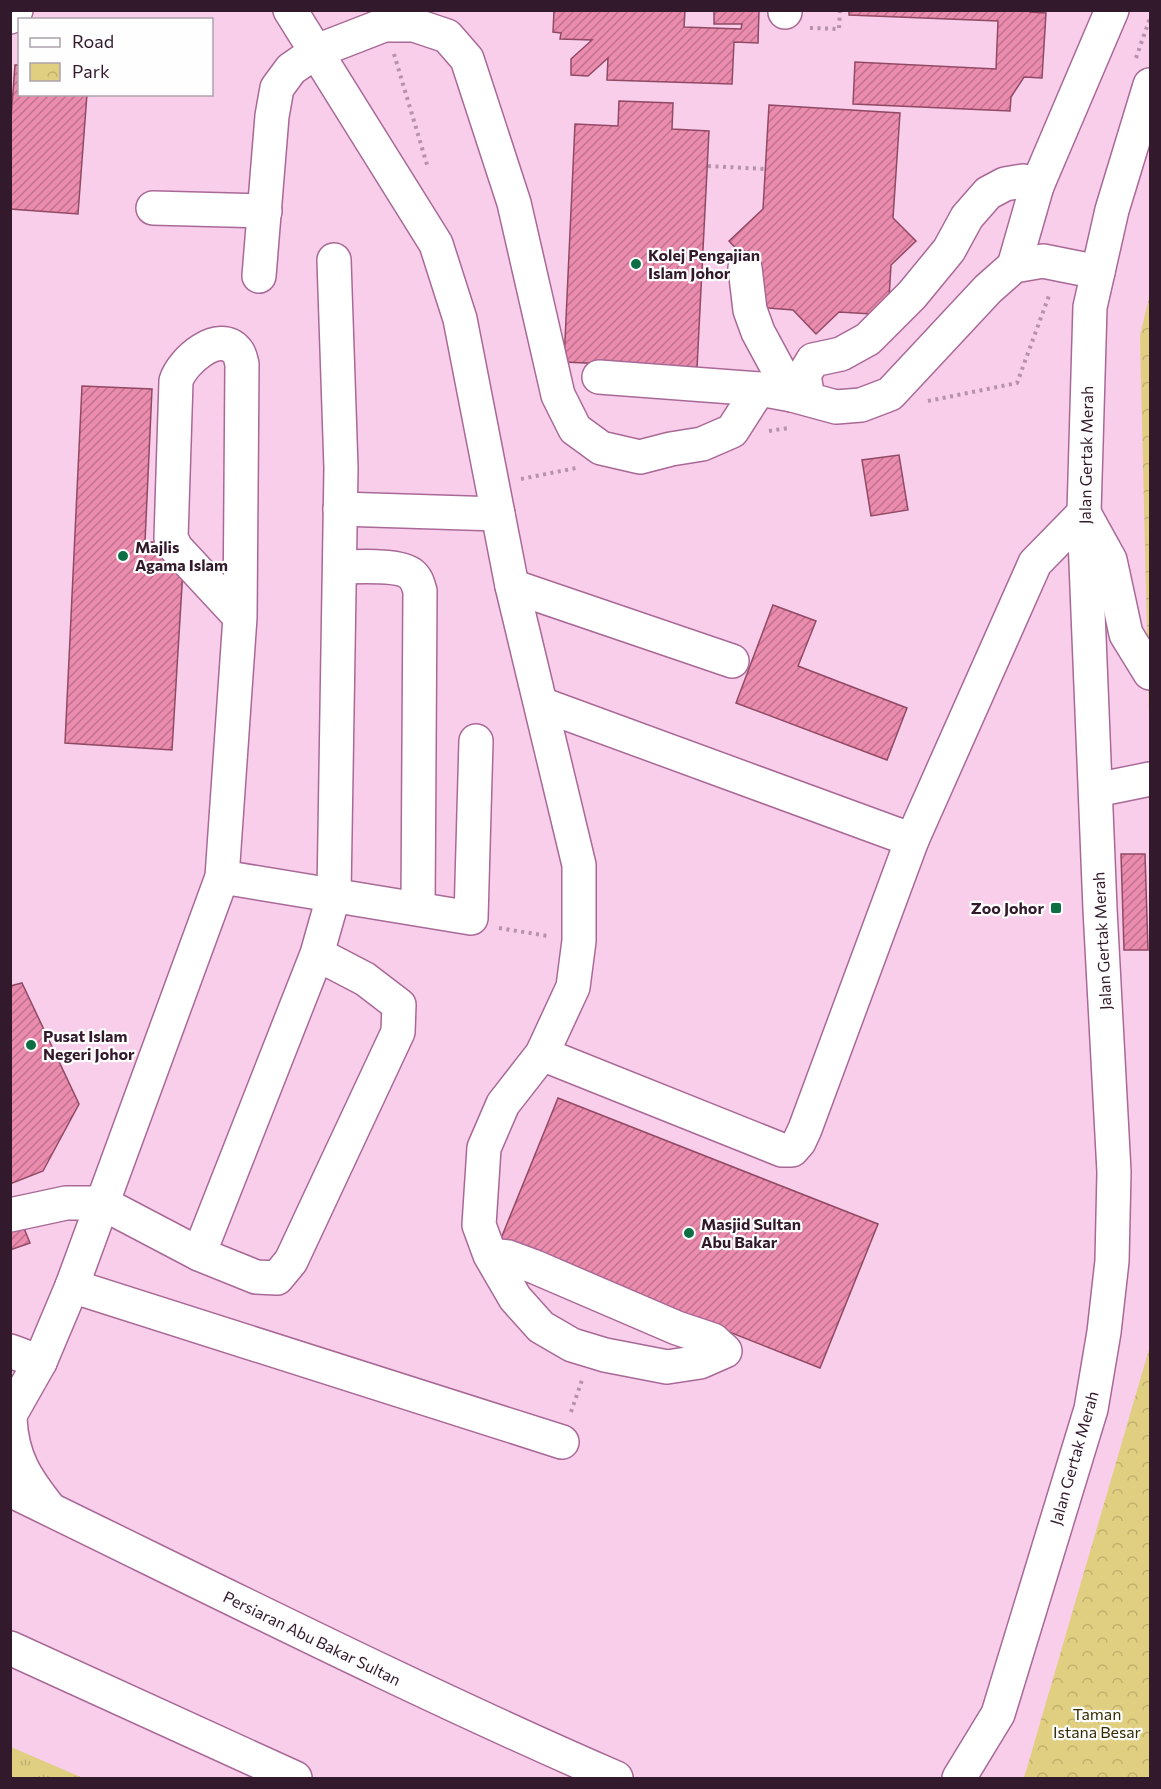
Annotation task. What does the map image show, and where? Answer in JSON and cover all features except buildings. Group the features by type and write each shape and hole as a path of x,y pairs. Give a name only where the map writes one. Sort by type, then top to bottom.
{"street":[{"path":"10,17 16,10"},
{"path":"290,10 436,244 460,320 512,586 579,865 579,940 573,987 542,1054 503,1104 484,1148 479,1225 490,1255 514,1298 541,1327 572,1345 605,1355 667,1367 700,1362 724,1351 713,1340 677,1328 535,1267 508,1257 490,1255"},
{"path":"599,377 759,389 799,407 861,405 890,394 988,290 1014,266 1036,186 1112,10"},
{"path":"260,276 272,116 277,88 291,69 317,51 384,25 414,25 447,36 467,59 514,203 558,395 575,429 601,448 640,457 702,444 732,431 759,389"},
{"name":"Jalan Gertak Merah","path":"959,1779 998,1714 1090,1409 1104,1332 1112,1261 1114,1172 1084,513 1090,307 1112,210 1150,85"},
{"path":"799,407 804,375 813,360 841,354 868,339 912,295 942,259 967,217 988,193 1005,184 1023,181 1036,186"},
{"path":"153,208 265,211"},
{"path":"199,1254 317,954 334,894 340,509 334,260"},
{"path":"1014,266 1043,261 1098,272"},
{"path":"745,268 750,310 758,332 799,407"},
{"path":"50,1509 29,1483 18,1463 11,1438 10,1417 25,1357 72,1286 222,877 240,617 242,364 238,351 227,344 214,343 185,364 176,381 170,532 176,548 240,617"},
{"path":"340,509 498,514"},
{"path":"542,1054 783,1150 792,1150 805,1129 912,840 1035,563 1084,513 1110,560 1126,634 1150,673"},
{"path":"340,567 399,568 410,572 417,580 420,591 418,908"},
{"path":"512,586 732,661"},
{"path":"541,704 912,840"},
{"path":"222,877 471,918 476,741"},
{"path":"1096,790 1150,779"},
{"path":"10,1215 66,1203 102,1203 199,1254 255,1277 277,1278 291,1261 398,1032 399,1005 365,980 317,954"},
{"path":"72,1286 562,1442"},
{"name":"Persiaran Abu Bakar Sultan","path":"10,1490 346,1655 616,1779"},
{"path":"10,1648 295,1779"}],"path":[{"path":"392,45 429,170"},
{"path":"708,166 765,169"},
{"path":"925,401 1017,383"},
{"path":"763,432 799,407"},
{"path":"520,479 578,468"},
{"path":"494,927 579,940"},
{"path":"562,1442 592,1350"}],"green space":[{"path":"1150,293 1150,761 1140,336"},
{"name":"Taman Istana Besar","path":"1150,1346 1150,1778 1024,1778"},
{"path":"11,1747 83,1778 11,1778"}],"place":[{"name":"Kolej Pengajian Islam Johor","path":"636,264"},
{"name":"Majlis Agama Islam","path":"123,556"},
{"name":"Zoo Johor","path":"1056,908"},
{"name":"Pusat Islam Negeri Johor","path":"31,1045"},
{"name":"Masjid Sultan Abu Bakar","path":"689,1233"}]}
